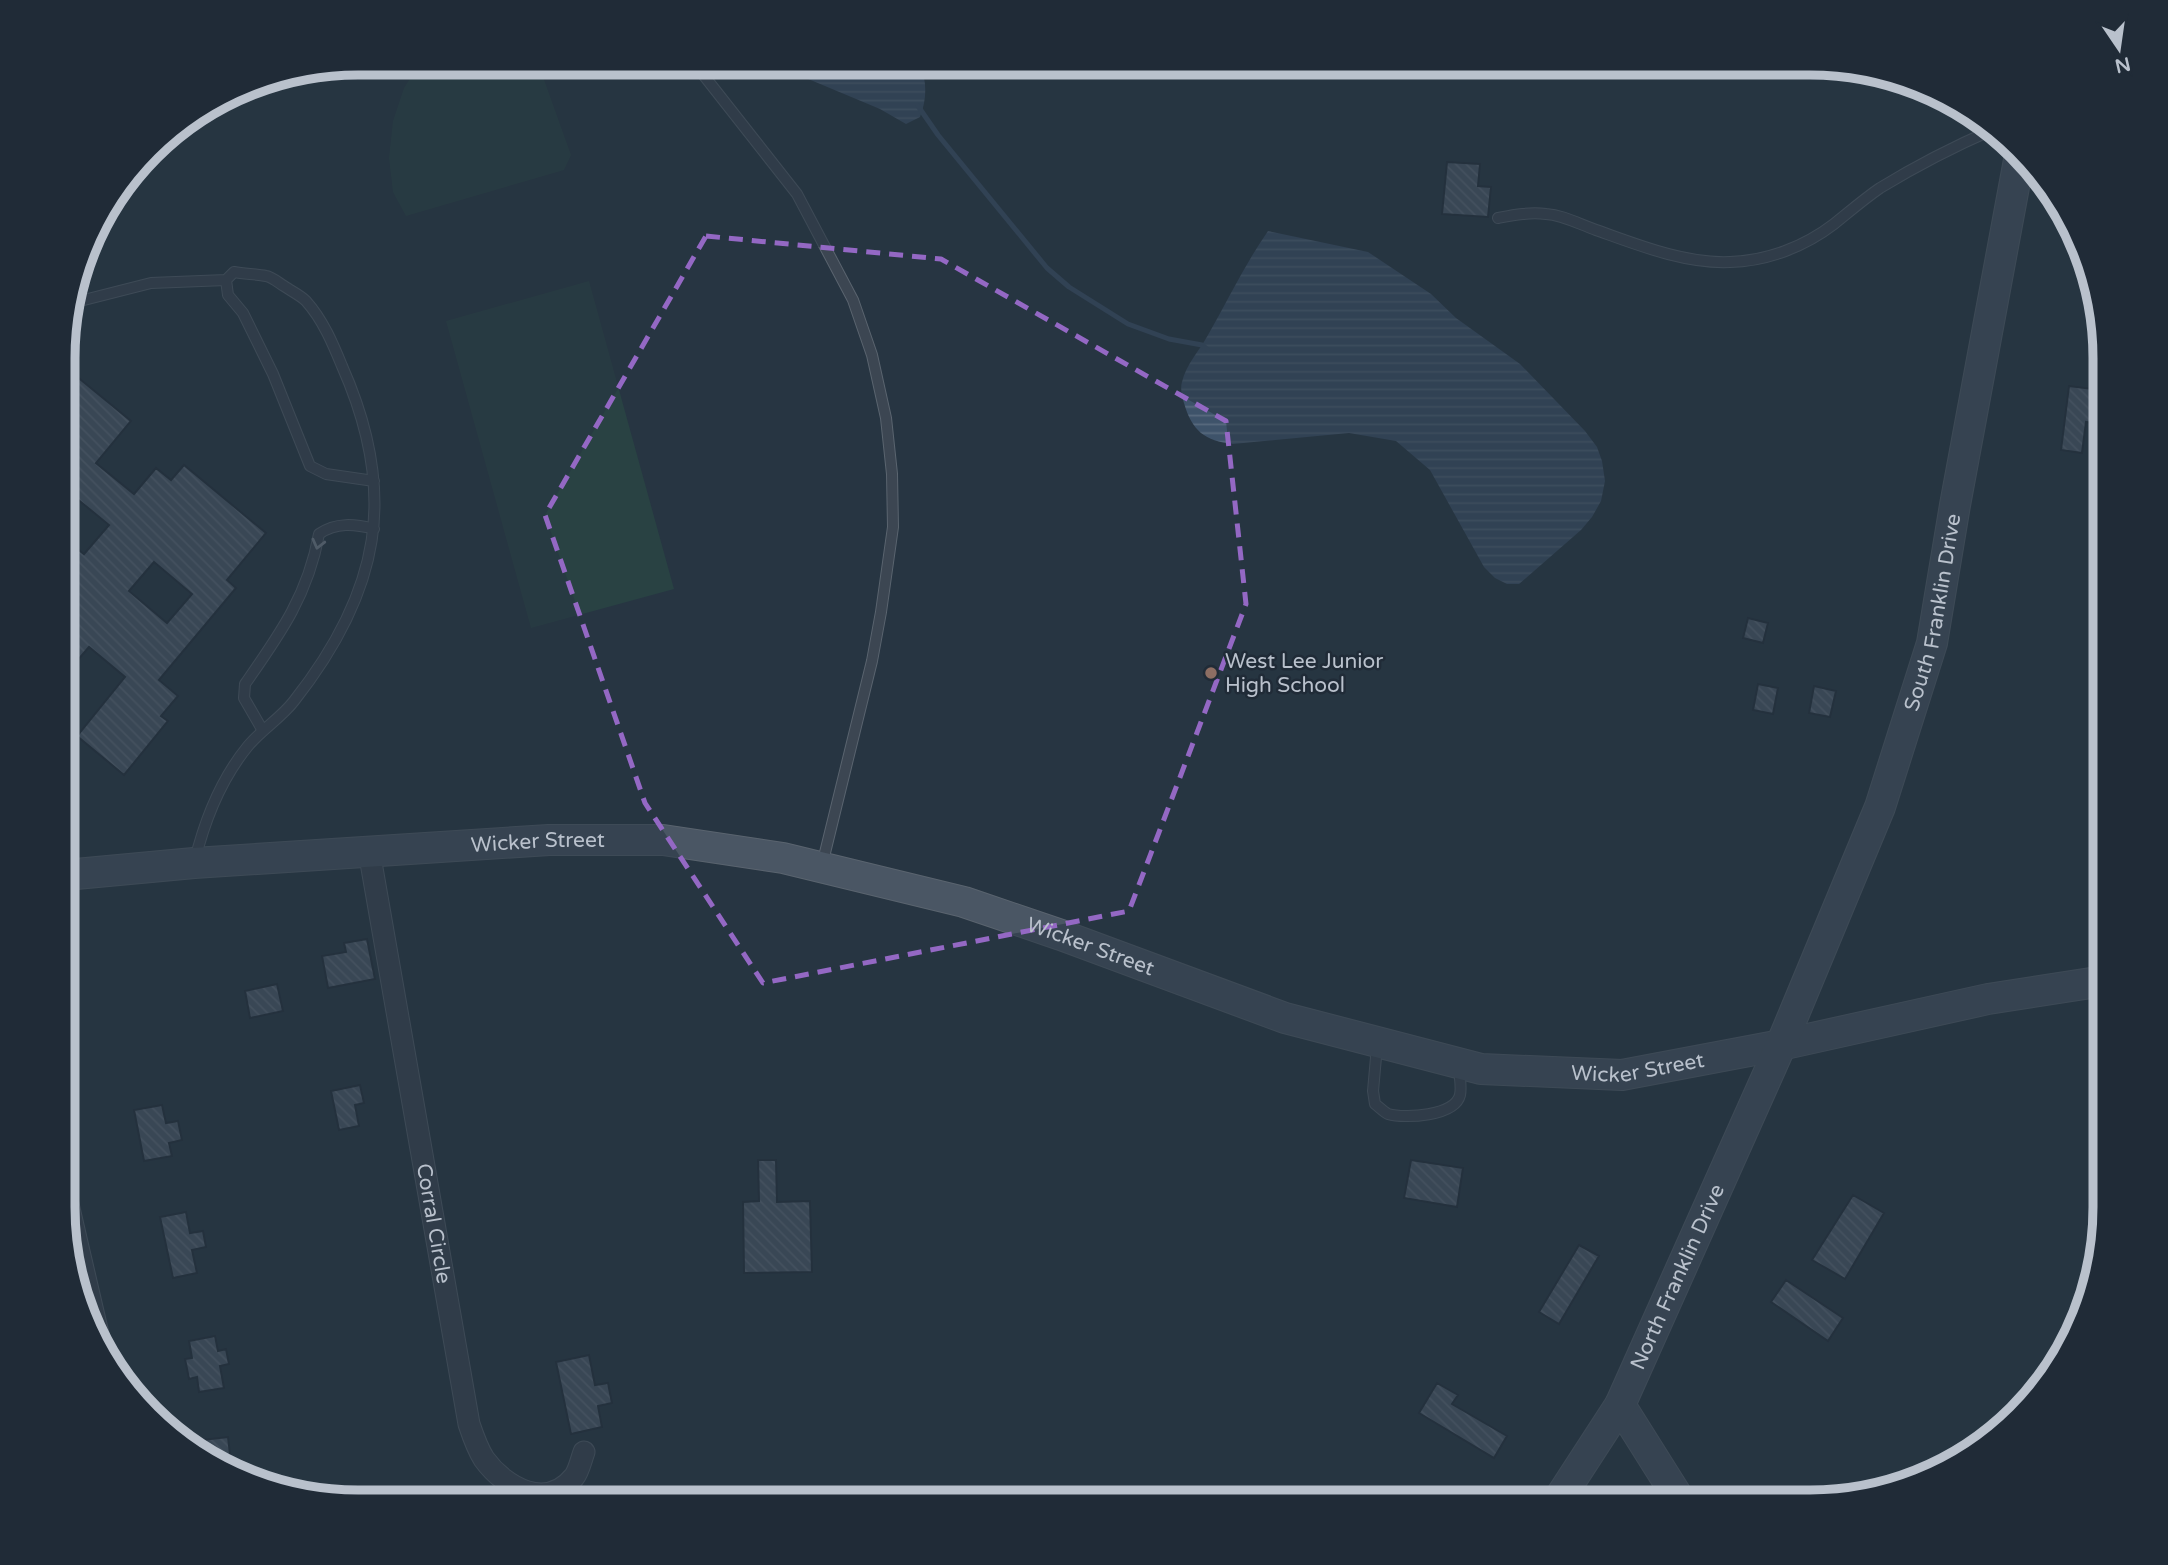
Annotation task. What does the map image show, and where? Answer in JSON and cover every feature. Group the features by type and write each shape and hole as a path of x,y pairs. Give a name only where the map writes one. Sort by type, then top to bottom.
{"main road":[{"name":"South Franklin Drive","path":"1781,1045 1881,807 1932,643 2018,166"},
{"name":"Wicker Street","path":"75,874 194,863 549,840 663,840 783,858 964,902 1073,939 1285,1018 1482,1069 1622,1075 1781,1045 1988,999 2093,983"},
{"name":"North Franklin Drive","path":"1565,1490 1620,1405 1781,1045"},
{"path":"1620,1405 1673,1490"}],"street":[{"name":"Corral Circle","path":"369,851 469,1424 475,1442 496,1473 522,1490"},
{"name":"Corral Circle","path":"560,1490 576,1475 584,1452"}],"lane":[{"path":"703,75 803,205 853,300 872,355 886,418 892,474 893,527 881,612 872,661 822,867"},
{"path":"1498,218 1530,213 1548,214 1567,218 1619,239 1673,254 1710,261 1748,261 1801,244 1833,225 1878,190 1983,135"},
{"path":"82,301 151,283 226,280 234,272 269,276 305,300 328,334 353,391 370,447 374,481 374,529 367,569 350,612 319,668 292,705 249,745 223,782 202,832 194,863"},
{"path":"226,280 228,295 243,313 273,374 310,466 326,474 374,481"},
{"path":"263,731 244,698 245,684 295,607 307,583 319,534 328,527 357,524 374,529"},
{"path":"1377,1042 1373,1091 1375,1104 1387,1114 1424,1115 1444,1111 1454,1105 1460,1096 1459,1063"}],"highlighted area":[{"path":"706,236 941,259 1226,421 1246,604 1129,911 763,983 645,803 545,515"}],"green space":[{"path":"412,75 542,75 571,155 564,170 406,216 393,192 389,158 393,121 404,88"},
{"path":"589,281 674,589 531,628 446,321"}],"water":[{"path":"799,75 923,75 924,103 920,117 906,124 880,109"},
{"path":"1268,231 1368,252 1431,294 1456,318 1520,364 1597,447 1605,481 1601,501 1592,517 1581,530 1519,584 1507,584 1495,578 1484,567 1430,470 1396,441 1349,433 1233,444 1207,437 1191,421 1181,387 1184,375"}],"building":[{"path":"1447,162 1480,164 1478,186 1491,187 1488,217 1442,214"},
{"path":"75,375 131,421 96,463 134,494 156,468 171,480 184,465 266,533 227,580 236,588 159,680 178,696 161,716 168,721 124,775 77,736 125,677 89,647 75,663 75,547 84,554 109,525 75,497","holes":["154,562 192,594 167,623 129,591"]},
{"path":"2069,386 2093,389 2093,423 2086,422 2082,453 2061,450"},
{"path":"1748,618 1768,623 1763,643 1743,638"},
{"path":"1758,684 1778,688 1773,714 1753,710"},
{"path":"1814,686 1836,691 1830,717 1809,713"},
{"path":"367,939 375,979 328,988 322,956 346,952 344,943"},
{"path":"277,984 283,1011 250,1018 245,991"},
{"path":"360,1085 364,1103 355,1105 359,1126 339,1130 331,1091"},
{"path":"162,1105 166,1123 178,1121 182,1140 169,1143 172,1156 144,1161 134,1110"},
{"path":"758,1160 776,1160 777,1202 810,1201 812,1272 744,1273 743,1202 759,1201"},
{"path":"1411,1160 1463,1168 1457,1207 1404,1198"},
{"path":"1853,1195 1884,1213 1845,1279 1812,1260"},
{"path":"186,1212 190,1233 203,1231 206,1247 192,1250 197,1273 173,1278 160,1217"},
{"path":"1579,1245 1599,1256 1559,1324 1539,1312"},
{"path":"1786,1280 1843,1318 1828,1341 1771,1302"},
{"path":"215,1336 218,1351 226,1349 229,1364 220,1366 224,1388 199,1392 197,1377 189,1379 185,1359 192,1358 189,1341"},
{"path":"589,1355 595,1385 608,1383 612,1403 598,1406 602,1427 571,1434 556,1362"},
{"path":"1437,1383 1458,1395 1452,1404 1507,1436 1494,1458 1419,1413"},
{"path":"228,1437 231,1460 202,1443 202,1440"}],"waterway":[{"path":"918,106 938,135 1047,268 1069,287 1128,324 1169,339 1202,345 1207,349"}],"place":[{"name":"West Lee Junior High School","path":"1211,673"}]}
